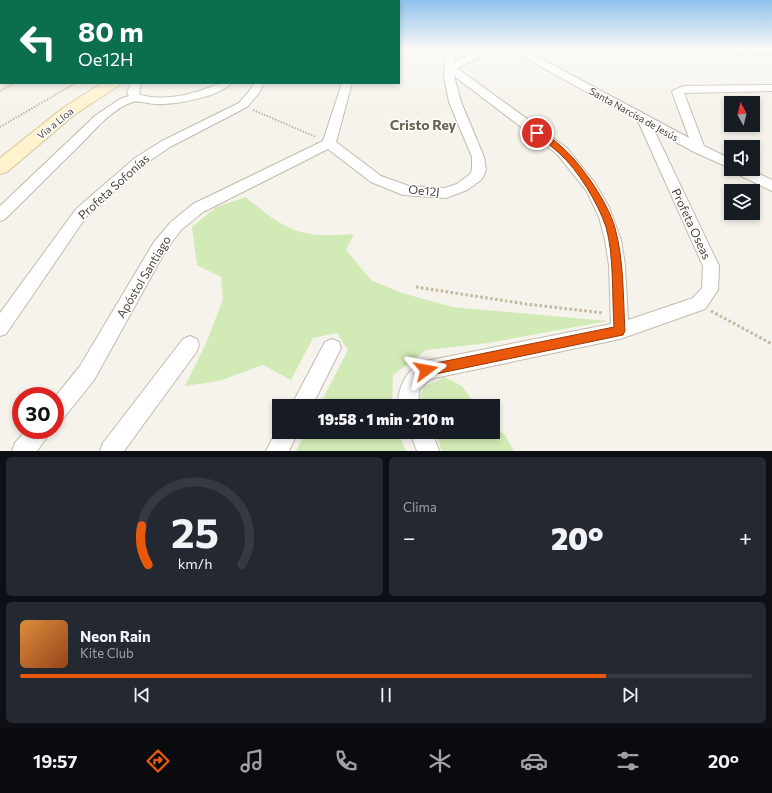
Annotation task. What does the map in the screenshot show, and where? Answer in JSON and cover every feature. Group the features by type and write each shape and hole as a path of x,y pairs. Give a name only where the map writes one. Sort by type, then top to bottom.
{"street":[{"name":"Oe12J","path":"329,143 376,179 408,191 446,193 462,187 476,177 479,170 479,164 455,102 449,76 450,70"},
{"path":"453,70 562,151 592,189 610,228 615,253 619,323"},
{"name":"Santa Narcisa de Jesús","path":"554,70 724,162"},
{"name":"Via a Lloa","path":"0,168 71,110 90,96 111,84"},
{"path":"136,84 133,93 136,97"},
{"path":"0,215 100,118 124,101 136,97 153,101 168,101 202,93 224,84"},
{"name":"Profeta Sofonías","path":"0,328 81,213 140,161 166,144 243,105 255,91 258,84"},
{"path":"329,143 347,84"},
{"path":"699,149 678,92 684,89 772,88"},
{"name":"Profeta Oseas","path":"643,119 711,266 710,290 699,304"},
{"name":"Apóstol Santiago","path":"64,401 87,373 160,246 176,226 198,208 329,143"},
{"path":"752,176 772,186"},
{"path":"407,399 410,385 417,376 426,370 699,304"},
{"path":"111,451 190,345"},
{"path":"305,399 332,348"},
{"path":"23,451 33,439"},
{"path":"277,451 283,439"},
{"path":"424,439 428,451"}],"path":[{"path":"0,90 13,84"},
{"path":"0,127 74,84"},
{"path":"243,105 329,143"},
{"path":"416,287 526,304 619,323"},
{"path":"699,304 772,344"}],"green space":[{"path":"246,197 272,218 294,230 307,234 321,235 354,234 346,250 371,280 402,293 452,307 608,321 488,343 426,350 393,375 392,399 323,399 348,350 337,333 313,338 291,380 263,365 219,381 185,386 207,341 223,299 221,277 197,265 192,227 216,207"},
{"path":"445,377 462,386 471,399 418,399 424,387"},
{"path":"500,431 505,435 514,451 441,451 438,439 500,439"},
{"path":"302,439 401,439 406,451 296,451"}],"district":[{"name":"Cristo Rey","path":"423,125"}],"route":[{"path":"426,370 620,331 615,253 610,228 606,217 592,189 576,167 562,151 537,133"}]}
